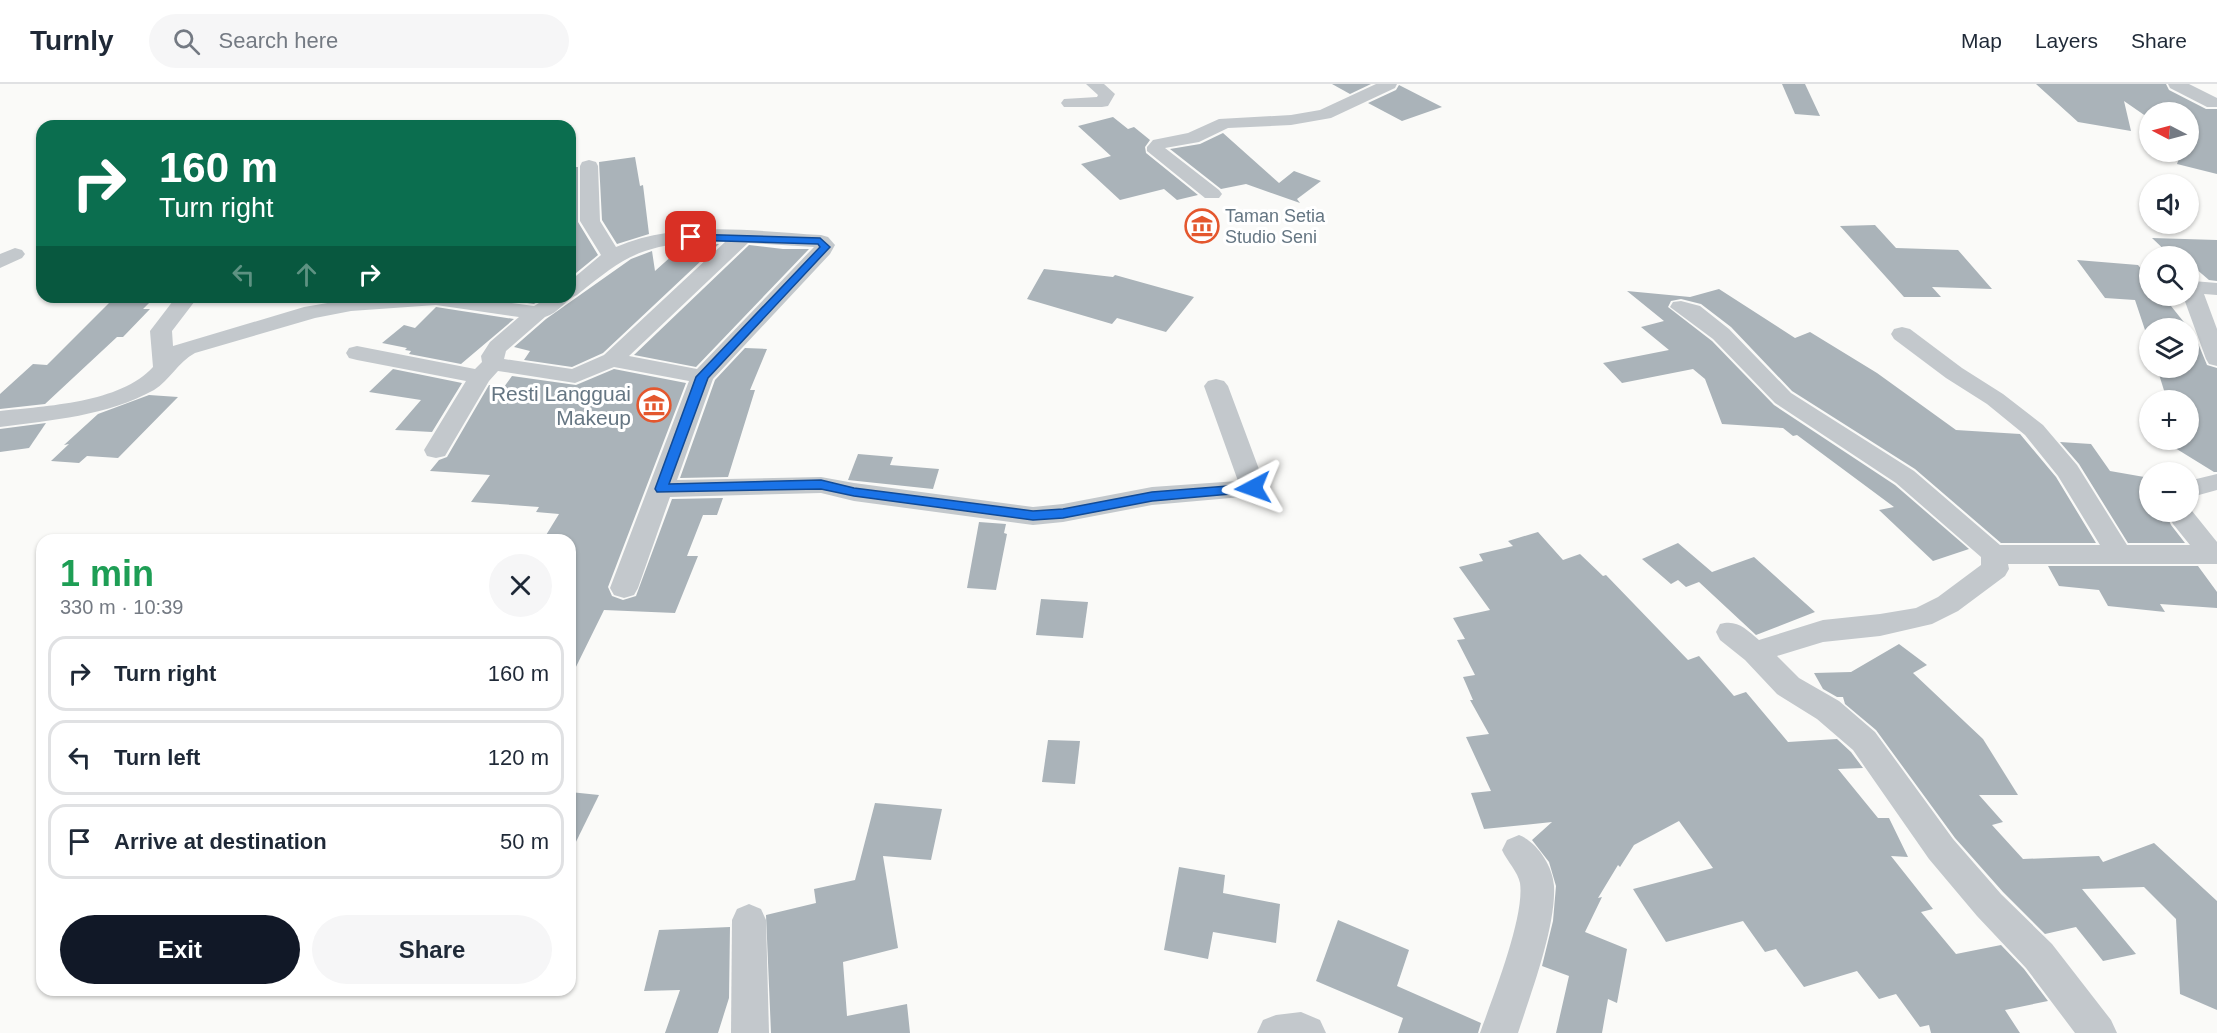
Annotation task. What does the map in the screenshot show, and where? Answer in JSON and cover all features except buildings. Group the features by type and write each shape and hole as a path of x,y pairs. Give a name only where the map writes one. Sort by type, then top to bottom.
{"street":[{"path":"1212,194 1156,151 1156,147 1159,144 1193,138 1225,123 1291,120 1325,114 1389,84"},
{"path":"2176,84 2213,103"},
{"path":"1070,103 1102,102 1100,89"},
{"path":"589,166 590,221 612,256"},
{"path":"576,286 612,256 641,244 680,237 820,241 825,247 702,377 624,588"},
{"path":"357,353 487,370 575,376 612,360 741,238"},
{"path":"2217,289 2193,287 2193,294 2217,359"},
{"path":"164,368 161,331 182,303"},
{"path":"0,419 99,402 145,386 156,378 173,355 187,348 338,307 387,303"},
{"path":"467,303 537,312 545,310 554,303"},
{"path":"1681,307 1692,311 1721,334 1783,398 1905,477 1994,554 2215,555"},
{"path":"436,450 487,370 498,347 537,312"},
{"path":"1902,334 1954,373 1995,399 2034,430 2068,471 2119,554"},
{"path":"612,360 702,377"},
{"path":"661,489 821,484 854,492 1033,516 1063,513 1152,496 1253,488 1216,386"},
{"path":"2199,487 2217,482"},
{"path":"2185,522 2215,555"},
{"path":"1755,652 1823,631 1880,625 1922,617 1948,604 1995,569 1994,554"},
{"path":"1730,632 1755,652 1788,686 1828,710 1864,741 1941,849 2038,956 2098,1033"},
{"path":"1499,1033 1522,965 1535,909 1537,884 1532,869 1519,850"},
{"path":"749,920 750,1033"},
{"path":"1276,1033 1301,1030 1307,1033"}],"place":[{"name":"Taman Setia Studio Seni","path":"1202,226"},
{"name":"Resti Langguai Makeup","path":"654,405"}],"route":[{"path":"691,237 820,241 825,247 702,377 661,489 821,484 854,492 1033,516 1063,513 1090,506 1152,496 1253,488"}]}
